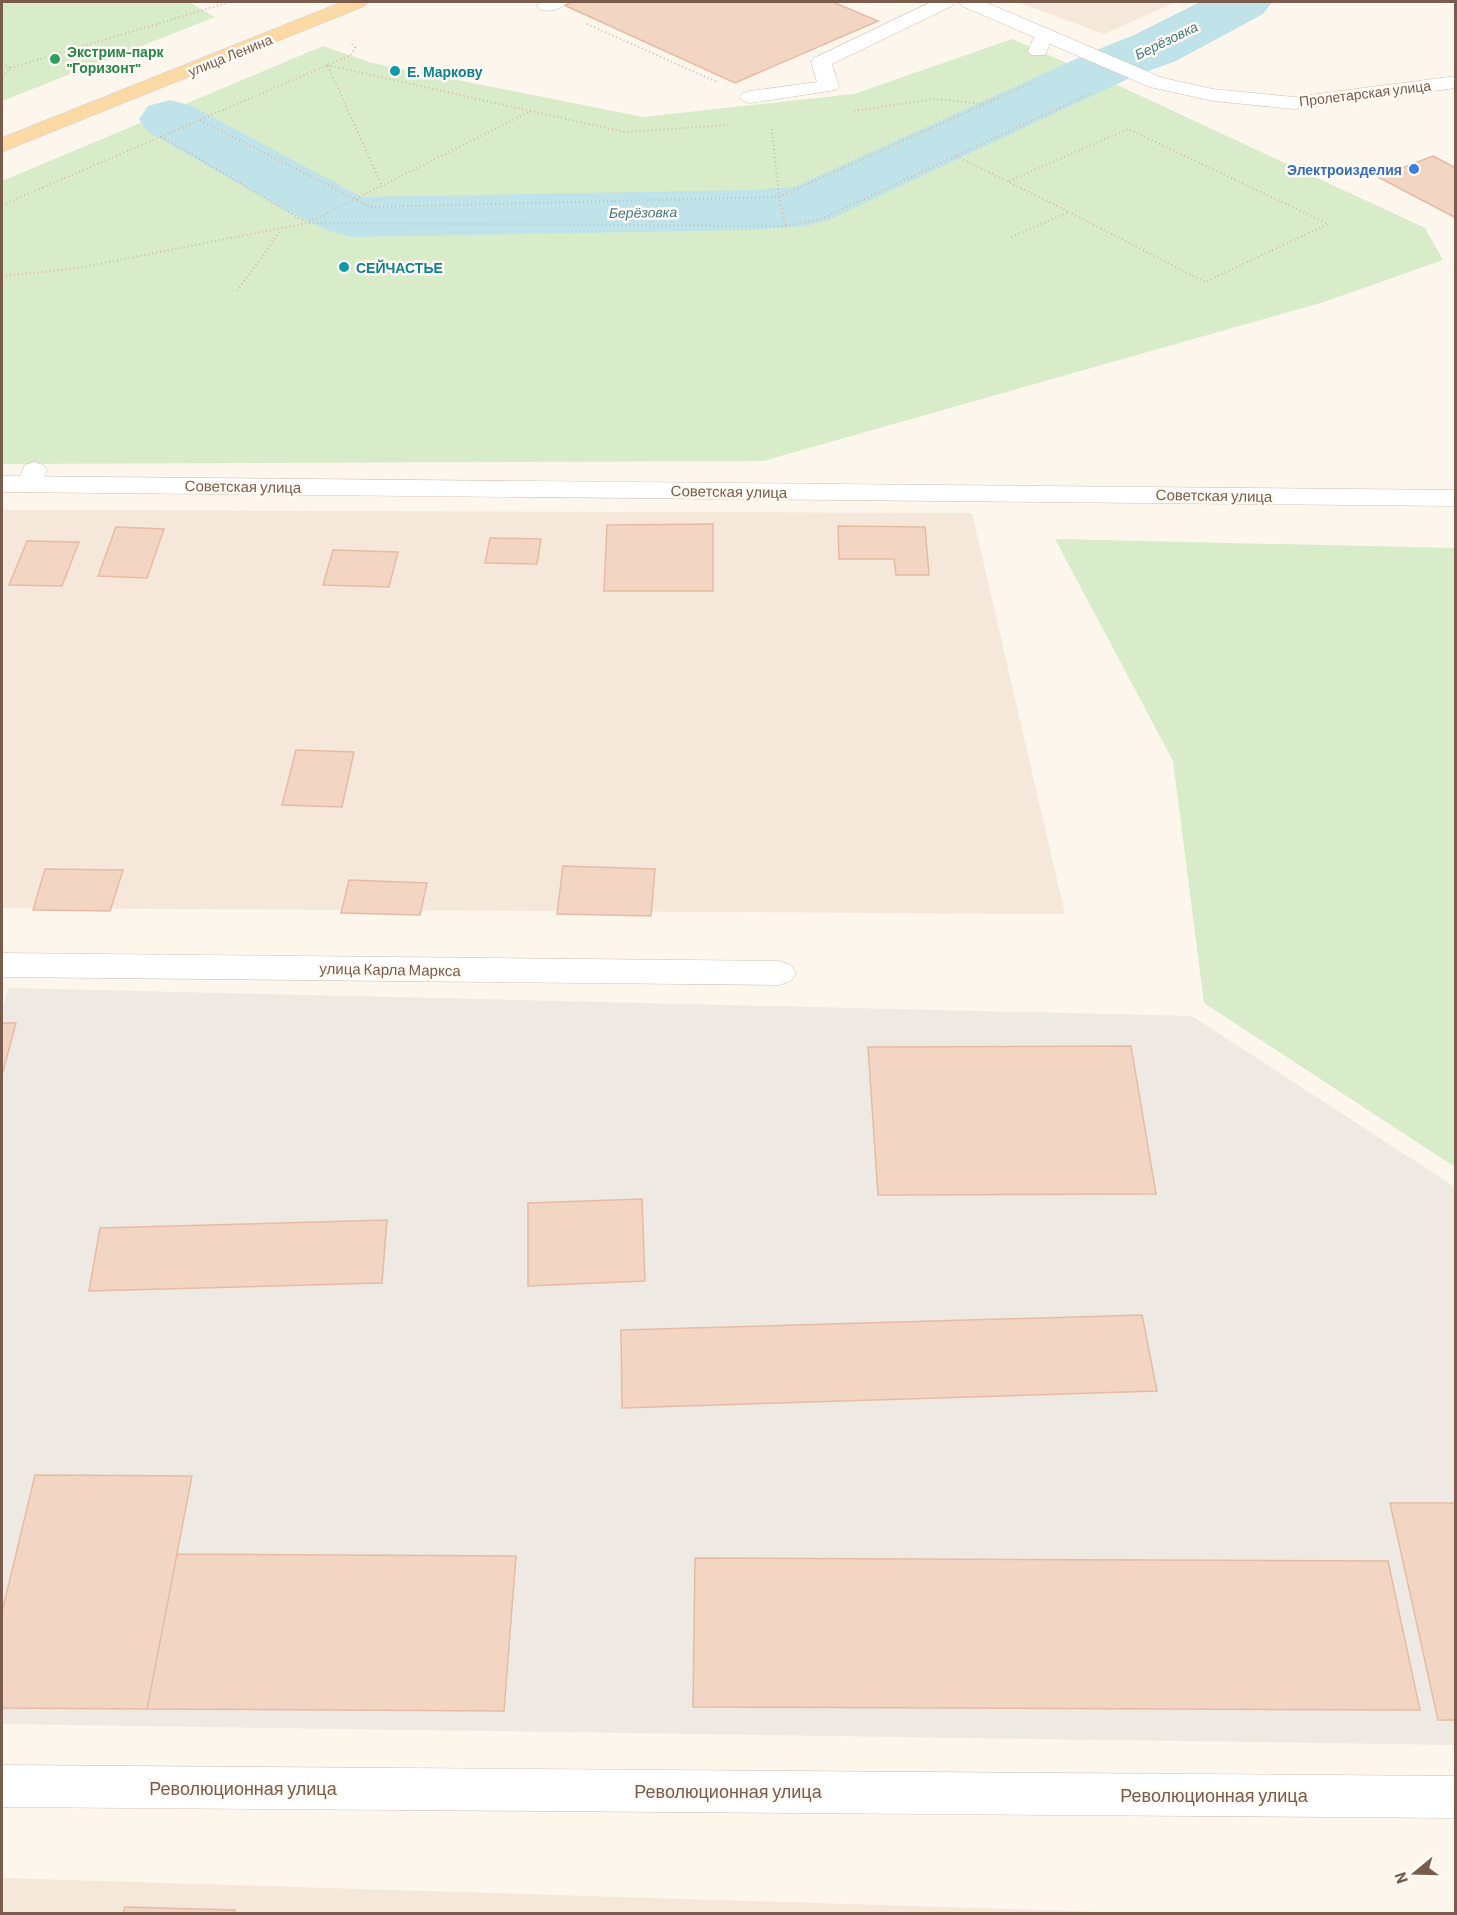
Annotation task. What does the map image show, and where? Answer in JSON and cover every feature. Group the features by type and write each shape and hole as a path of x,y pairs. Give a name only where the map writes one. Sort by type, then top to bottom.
{"main road":[{"name":"улица Ленина","path":"2,146 358,2"}],"street":[{"name":"Пролетарская улица","path":"969,2 1041,42 1157,83 1213,95 1294,103 1455,82"},
{"name":"Советская улица","path":"2,484 31,477 1455,498"},
{"name":"улица Карла Маркса","path":"2,965 779,973"},
{"name":"Революционная улица","path":"2,1786 1455,1797"}],"lane":[{"path":"750,97 829,86 820,62 945,2"}],"path":[{"path":"2,77 10,68 230,2"},
{"path":"552,4 750,97"},
{"path":"2,205 351,55"},
{"path":"2,63 10,68"},
{"path":"327,65 624,132 737,125"},
{"path":"327,65 382,186"},
{"path":"200,120 371,207 779,197 1036,80"},
{"path":"161,136 307,223 786,226 821,219 1097,90"},
{"path":"853,111 934,99 985,104"},
{"path":"2,276 73,269 307,223 532,111"},
{"path":"772,123 779,197 786,226"},
{"path":"955,156 1009,181 1205,282 1328,224 1128,129 1009,181"},
{"path":"1009,238 1069,212"},
{"path":"237,291 281,229"}],"shaded area":[{"path":"1017,2 1176,2 1104,34"},
{"path":"2,510 972,513 1065,914 2,908"},
{"path":"8,988 1192,1016 1455,1187 1455,1745 2,1724 2,1010"},
{"path":"2,1878 1140,1913 2,1914"}],"green space":[{"name":"Экстрим-парк \"Горизонт\"","path":"2,2 189,2 215,17 2,101"},
{"path":"1012,39 1115,84 1425,228 1443,260 1324,302 763,461 2,464 2,181 323,46 372,63 643,117 854,94"},
{"path":"1055,539 1455,548 1455,1167 1204,1003 1173,761"}],"building":[{"path":"573,2 833,2 878,21 735,83 564,5"},
{"path":"1433,156 1456,168 1456,218 1378,177"},
{"path":"713,524 713,591 604,591 607,525"},
{"path":"838,526 925,527 929,575 896,575 894,559 839,559"},
{"path":"116,527 164,529 147,578 98,576"},
{"path":"490,538 541,539 537,564 485,563"},
{"path":"27,541 79,542 62,586 9,585"},
{"path":"333,550 398,552 389,587 323,585"},
{"path":"296,750 354,752 342,807 282,805"},
{"path":"563,866 655,869 651,916 557,914"},
{"path":"45,869 123,870 110,911 33,910"},
{"path":"349,880 427,883 420,915 341,913"},
{"path":"2,1023 16,1023 2,1075"},
{"path":"1131,1046 1156,1194 878,1195 868,1047"},
{"path":"642,1199 645,1281 528,1286 528,1203"},
{"path":"387,1220 382,1283 89,1291 100,1228"},
{"path":"1142,1315 1157,1391 622,1408 621,1330"},
{"path":"35,1475 192,1476 147,1709 2,1708 2,1612"},
{"path":"1390,1503 1456,1503 1456,1720 1438,1720"},
{"path":"177,1554 516,1556 504,1711 147,1709"},
{"path":"695,1558 1388,1561 1420,1710 693,1707"},
{"path":"125,1907 235,1910 234,1914 123,1914"}],"waterway":[{"name":"Берёзовка","path":"1122,62 1155,48 1243,2"},
{"name":"Берёзовка","path":"170,119 315,200 352,217 751,210 806,206 1110,66"}],"place":[{"name":"Экстрим-парк \"Горизонт\"","path":"55,59"},
{"name":"Е. Маркову","path":"395,71"},
{"name":"Электроизделия","path":"1414,169"},
{"name":"СЕЙЧАСТЬЕ","path":"344,267"}]}
